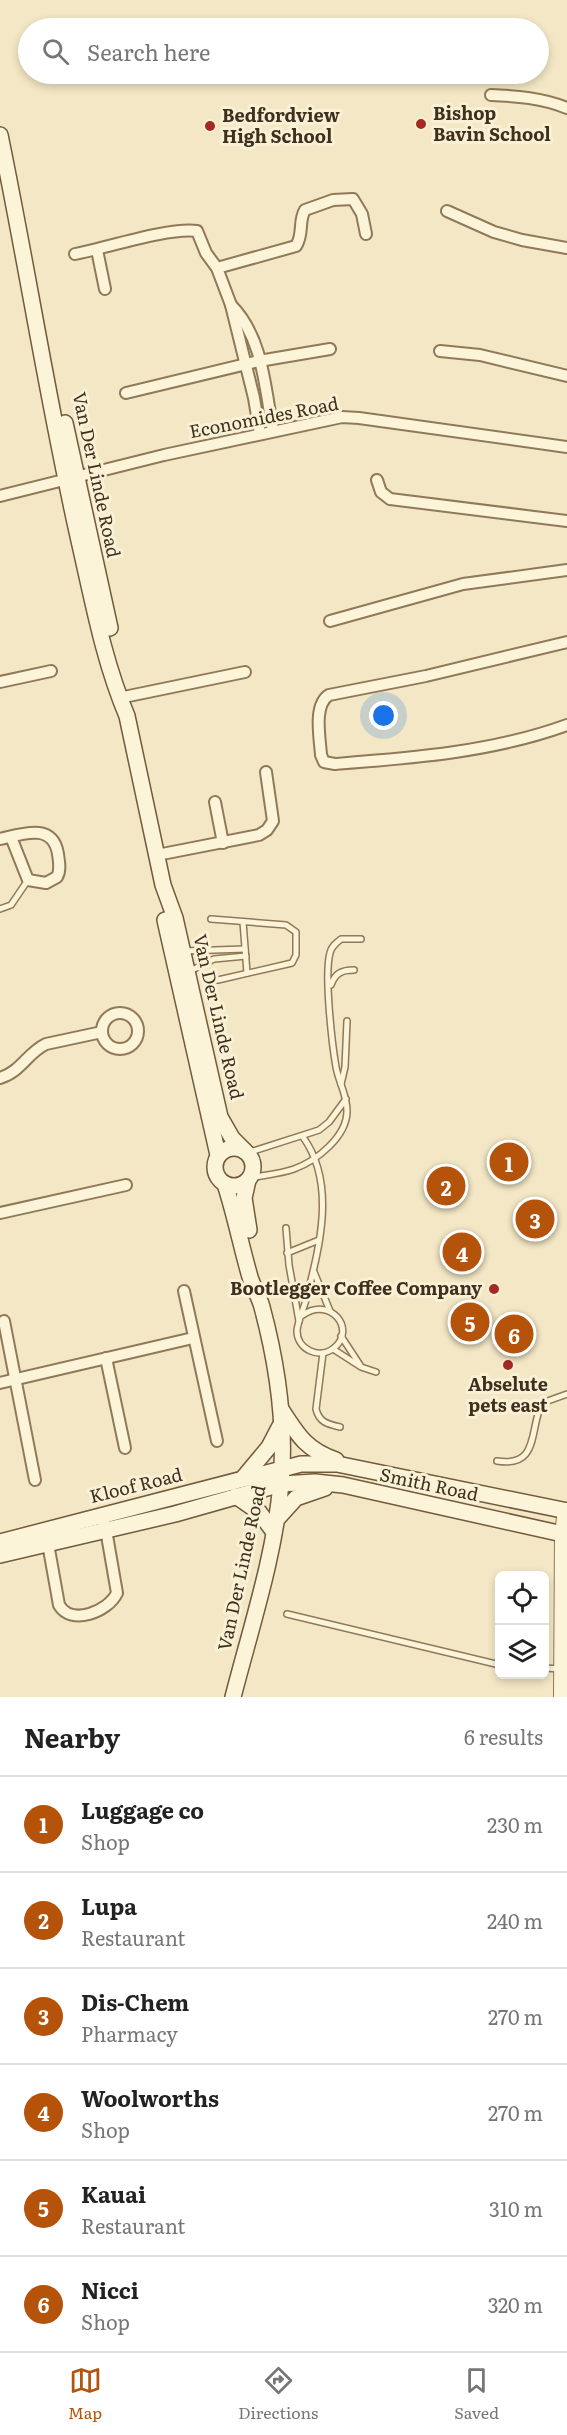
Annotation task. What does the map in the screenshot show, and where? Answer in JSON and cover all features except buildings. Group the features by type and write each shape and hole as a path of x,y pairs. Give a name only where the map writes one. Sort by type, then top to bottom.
{"main road":[{"name":"Van Der Linde Road","path":"0,135 22,243 30,258 38,291 71,477 127,716 163,885 165,920 218,1155"},
{"name":"Van Der Linde Road","path":"163,885 175,918 220,1117 232,1138 246,1152"},
{"path":"228,1149 240,1149 246,1152 253,1162 249,1179 237,1186 225,1184 215,1171 215,1160 218,1155 228,1149"},
{"name":"Van Der Linde Road","path":"249,1179 245,1206 259,1273 261,1304"},
{"name":"Van Der Linde Road","path":"225,1184 250,1276 261,1304 272,1353 279,1406 282,1468 275,1526 233,1697"},
{"path":"279,1406 296,1431 314,1451 364,1469"},
{"path":"242,1479 269,1447 280,1424"},
{"name":"Smith Road","path":"282,1468 301,1464 318,1464 364,1469 566,1507"},
{"name":"Kloof Road","path":"0,1555 103,1515 282,1468"},
{"name":"Smith Road","path":"281,1484 315,1482 343,1485 564,1534"},
{"name":"Kloof Road","path":"0,1542 107,1531 281,1484"},
{"path":"236,1496 275,1526 289,1503 301,1495 343,1485"}],"street":[{"path":"491,94 553,102 567,108"},
{"path":"217,268 296,246 301,238 304,210 333,200 353,199 362,214 366,234"},
{"path":"447,211 494,232 522,240 567,248"},
{"path":"75,254 165,234 197,231 206,253 217,268 231,305 260,434"},
{"path":"97,250 105,289"},
{"path":"231,305 248,326 255,344 273,431"},
{"path":"126,393 246,364 330,349"},
{"path":"440,351 480,355 567,376"},
{"name":"Economides Road","path":"0,496 71,477 342,417 567,447"},
{"path":"377,480 381,492 390,500 567,521"},
{"path":"330,621 463,584 567,570"},
{"path":"567,642 426,676 329,695 323,699 320,707 321,755 324,762 334,764 419,758 523,740 567,725"},
{"path":"0,682 51,671"},
{"path":"123,698 245,672"},
{"path":"157,855 259,835 267,830 273,821 267,772"},
{"path":"215,802 223,843"},
{"path":"39,831 48,834 57,847 60,863 57,877 46,883 28,880 6,838 39,831"},
{"path":"0,1078 18,1070 46,1044 102,1032"},
{"path":"0,1213 126,1185"},
{"path":"184,1291 218,1440"},
{"path":"4,1321 35,1480"},
{"path":"0,1383 194,1338"},
{"path":"106,1358 125,1448"},
{"path":"561,1697 564,1669 566,1507"},
{"path":"47,1537 59,1605 63,1611 73,1616 94,1612 110,1605 117,1593 103,1515"}],"lane":[{"path":"0,909 11,905 28,880"},
{"path":"211,919 286,926 296,932 296,955 292,963 218,980"},
{"path":"243,922 247,973"},
{"path":"249,1179 294,1169 316,1157 326,1149 343,1127 347,1114 346,1098 336,1068 329,989 329,960 332,948 341,939 361,939"},
{"path":"183,951 245,949"},
{"path":"187,972 214,959 246,956"},
{"path":"329,989 335,975 354,970"},
{"path":"341,1085 345,1067 347,1021"},
{"path":"246,1152 303,1137 319,1130 329,1122 346,1098"},
{"path":"303,1137 316,1157 324,1201 314,1271 303,1315 297,1328 299,1341 309,1351 323,1353 333,1349 342,1336"},
{"path":"286,1227 287,1253 299,1321"},
{"path":"287,1253 319,1240"},
{"path":"314,1271 330,1311 340,1322 342,1336 361,1367"},
{"path":"303,1315 316,1308 330,1311"},
{"path":"333,1349 361,1367 376,1372"},
{"path":"323,1353 316,1409 318,1417 323,1422 340,1427"},
{"path":"497,1461 513,1462 524,1456 531,1444 542,1403 567,1394"},
{"path":"287,1614 495,1664"},
{"path":"549,1668 564,1669"}],"place":[{"name":"Bishop Bavin School","path":"421,124"},
{"name":"Bedfordview High School","path":"210,126"},
{"name":"Luggage co","path":"509,1162"},
{"name":"Lupa","path":"446,1186"},
{"name":"Dis-Chem","path":"535,1219"},
{"name":"Woolworths","path":"462,1252"},
{"name":"Bootlegger Coffee Company","path":"494,1289"},
{"name":"Kauai","path":"470,1322"},
{"name":"Nicci","path":"514,1334"},
{"name":"Abselute pets east","path":"508,1365"}]}
